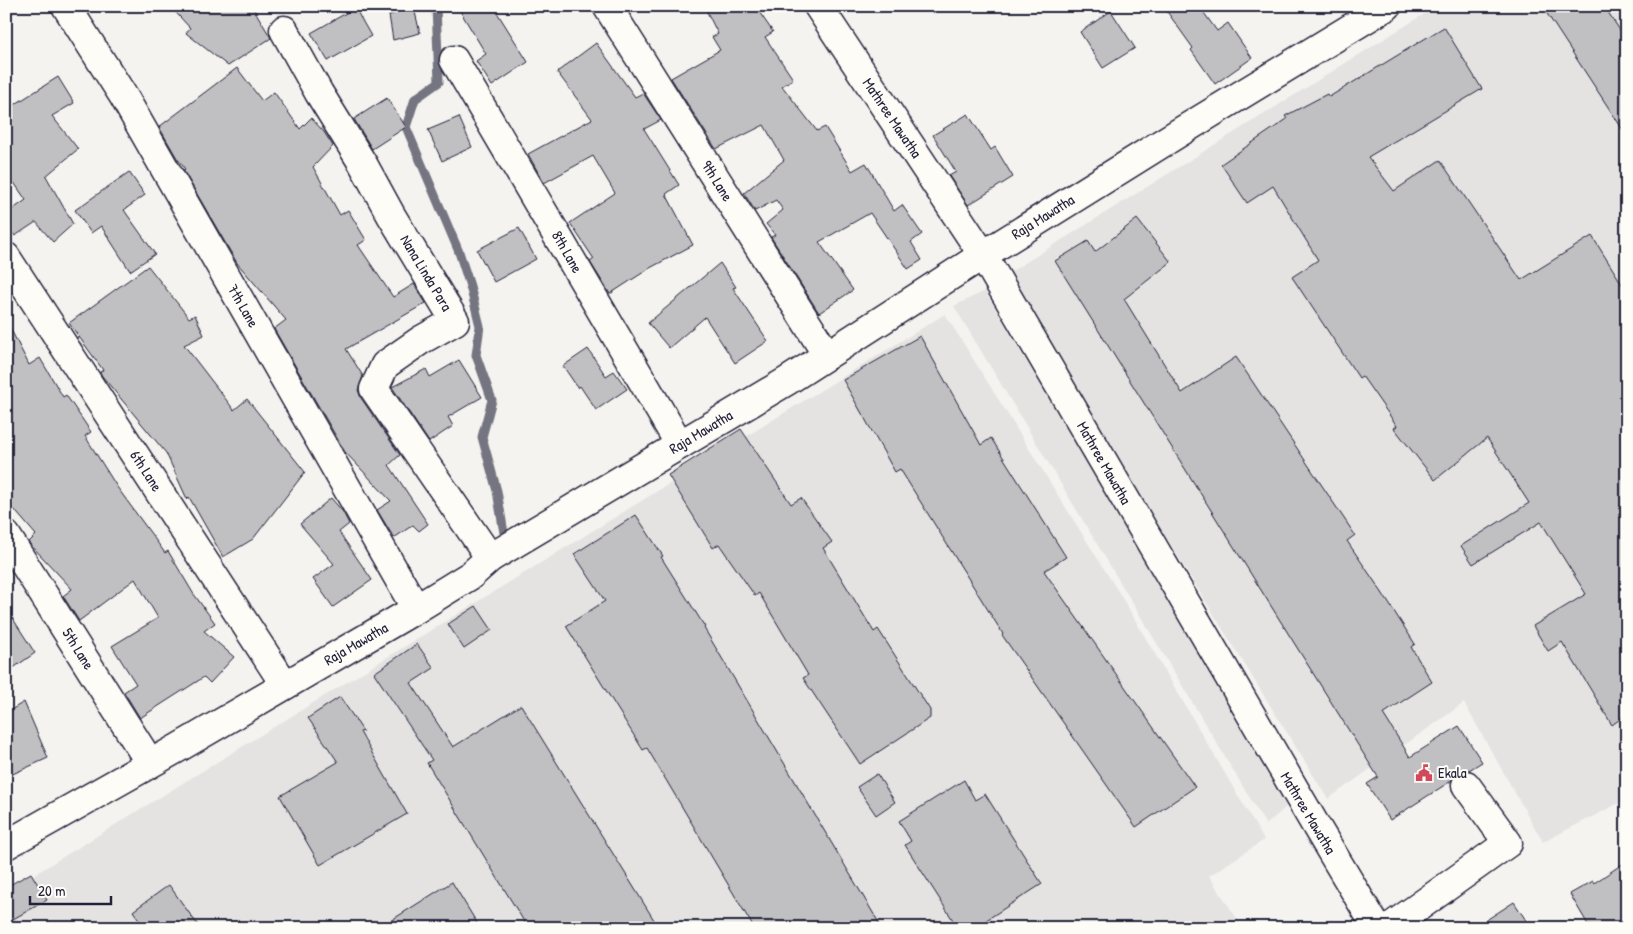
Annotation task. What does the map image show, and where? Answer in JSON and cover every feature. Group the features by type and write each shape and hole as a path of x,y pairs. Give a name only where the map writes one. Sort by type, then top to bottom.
{"street":[{"name":"7th Lane","path":"66,6 124,97 416,609"},
{"name":"9th Lane","path":"607,6 827,355"},
{"name":"Raja Mawatha","path":"7,842 178,748 416,609 471,575 490,558 787,381 983,255 1387,6"},
{"name":"Mathree Mawatha","path":"825,8 983,255 1310,817 1377,928"},
{"name":"Nana Linda Para","path":"284,30 319,93 363,164 391,216 455,321 420,340 385,365 374,389 490,558"},
{"name":"8th Lane","path":"454,60 680,445"},
{"name":"6th Lane","path":"6,257 285,685"},
{"name":"5th Lane","path":"6,535 150,763"},
{"path":"1389,928 1508,843 1466,785"}],"shaded area":[{"path":"1437,6 1627,6 1627,799 1543,842 1464,703 1328,799 1004,276"},
{"path":"985,291 1288,805 1266,825 954,306"},
{"path":"945,314 1121,596 1264,840 1209,876 1243,928 6,928 6,892"}],"building":[{"path":"170,6 252,6 271,38 228,66 186,33 190,28"},
{"path":"457,6 493,6 528,62 492,86 476,61 486,54"},
{"path":"704,6 755,6 773,32 765,37 793,79 782,86 817,131 825,127 852,171 866,163 894,211 902,205 922,234 911,242 922,260 908,269 870,213 819,242 853,290 819,313 771,237 775,235 766,224 783,210 776,200 755,211 744,193 784,160 764,125 716,149 671,78 720,50 712,37 718,34"},
{"path":"1163,6 1199,6 1217,31 1228,23 1252,58 1215,84 1191,50 1193,48"},
{"path":"1542,6 1604,6 1627,41 1627,136"},
{"path":"355,8 371,36 328,61 311,33"},
{"path":"414,8 420,33 393,40 389,15"},
{"path":"1111,11 1135,48 1103,68 1080,32"},
{"path":"1444,27 1482,89 1368,157 1394,191 1440,160 1521,280 1592,236 1627,292 1627,714 1612,725 1562,642 1548,651 1533,626 1586,594 1541,522 1473,564 1461,546 1529,503 1487,438 1435,480 1394,428 1397,426 1362,376 1359,378 1292,277 1318,260 1273,186 1247,203 1221,164 1287,119 1285,116 1327,94 1329,97"},
{"path":"596,43 635,97 643,93 661,120 644,129 679,185 666,194 693,245 650,268 610,294 590,262 594,259 570,223 615,193 593,156 544,183 528,154 592,119 557,72"},
{"path":"237,68 262,101 274,92 300,129 311,118 324,132 333,146 313,167 340,215 348,210 366,240 358,245 393,297 414,284 426,303 346,349 363,376 358,390 361,398 400,455 389,465 428,524 419,531 413,525 394,538 377,510 391,501 345,452 274,329 286,320 237,263 183,170 185,169 159,127"},
{"path":"58,77 74,103 52,116 78,149 46,176 73,224 53,242 36,222 15,236 6,224 6,214 26,200 6,171 6,110"},
{"path":"387,98 406,127 372,149 354,119"},
{"path":"968,114 991,150 995,147 1013,177 968,205 949,176 956,172 933,135"},
{"path":"459,117 472,147 442,161 428,130"},
{"path":"129,172 145,195 124,210 155,254 130,271 101,226 91,233 75,210"},
{"path":"1137,219 1171,262 1124,299 1182,393 1236,357 1355,535 1347,541 1415,644 1411,647 1432,682 1383,714 1410,757 1459,726 1482,762 1469,770 1457,772 1451,781 1390,820 1367,784 1378,777 1055,261 1088,241 1095,252"},
{"path":"519,228 536,259 494,282 477,250"},
{"path":"720,263 736,287 733,288 768,341 735,363 705,317 669,348 648,323"},
{"path":"148,266 189,318 195,315 204,335 184,345 234,410 247,399 305,472 253,539 223,557 189,497 187,499 166,453 102,376 100,372 103,370 69,323"},
{"path":"6,320 29,365 40,358 63,397 66,395 91,432 85,436 117,487 165,553 168,551 193,593 215,623 204,631 234,657 210,683 204,677 140,718 124,692 136,684 112,646 158,618 135,579 79,621 63,596 72,589 30,544 29,542 36,535 6,500"},
{"path":"920,336 981,445 991,438 1066,557 1044,571 1195,787 1136,827 1002,635 900,469 895,472 843,380"},
{"path":"588,349 606,376 614,371 627,389 596,410 580,386 578,388 563,366"},
{"path":"459,360 482,397 448,417 453,426 429,442 392,387 426,369 430,377"},
{"path":"741,429 791,504 801,498 832,542 823,548 874,632 878,629 930,710 930,718 860,764 803,678 808,675 759,593 755,596 719,544 713,548 668,475"},
{"path":"331,498 343,512 349,524 339,532 372,580 333,607 313,579 334,564 300,524"},
{"path":"636,515 663,556 661,557 705,627 882,928 754,928 647,748 643,750 566,626 605,601 574,554"},
{"path":"476,606 492,630 464,649 448,624"},
{"path":"6,608 35,653 6,673"},
{"path":"417,644 434,668 411,683 453,747 521,705 659,928 528,928 427,763 432,760 374,673"},
{"path":"340,697 363,731 360,732 407,814 320,865 280,796 338,762 308,718"},
{"path":"24,702 48,758 6,777 6,713"},
{"path":"877,774 895,802 876,815 857,787"},
{"path":"964,780 975,800 985,794 1042,884 974,928 958,928 905,845 911,841 899,821"},
{"path":"1627,861 1627,928 1590,928 1570,894 1593,881 1594,883"},
{"path":"31,873 47,900 6,923 6,887"},
{"path":"452,882 480,928 379,928"},
{"path":"169,885 200,928 145,928 133,911"},
{"path":"1514,902 1531,928 1474,928"}],"waterway":[{"path":"436,6 439,82 415,99 406,127 459,252 480,326 476,355 492,400 482,437 497,491 504,533"}],"place":[{"name":"Ekala","path":"1424,773"}]}
